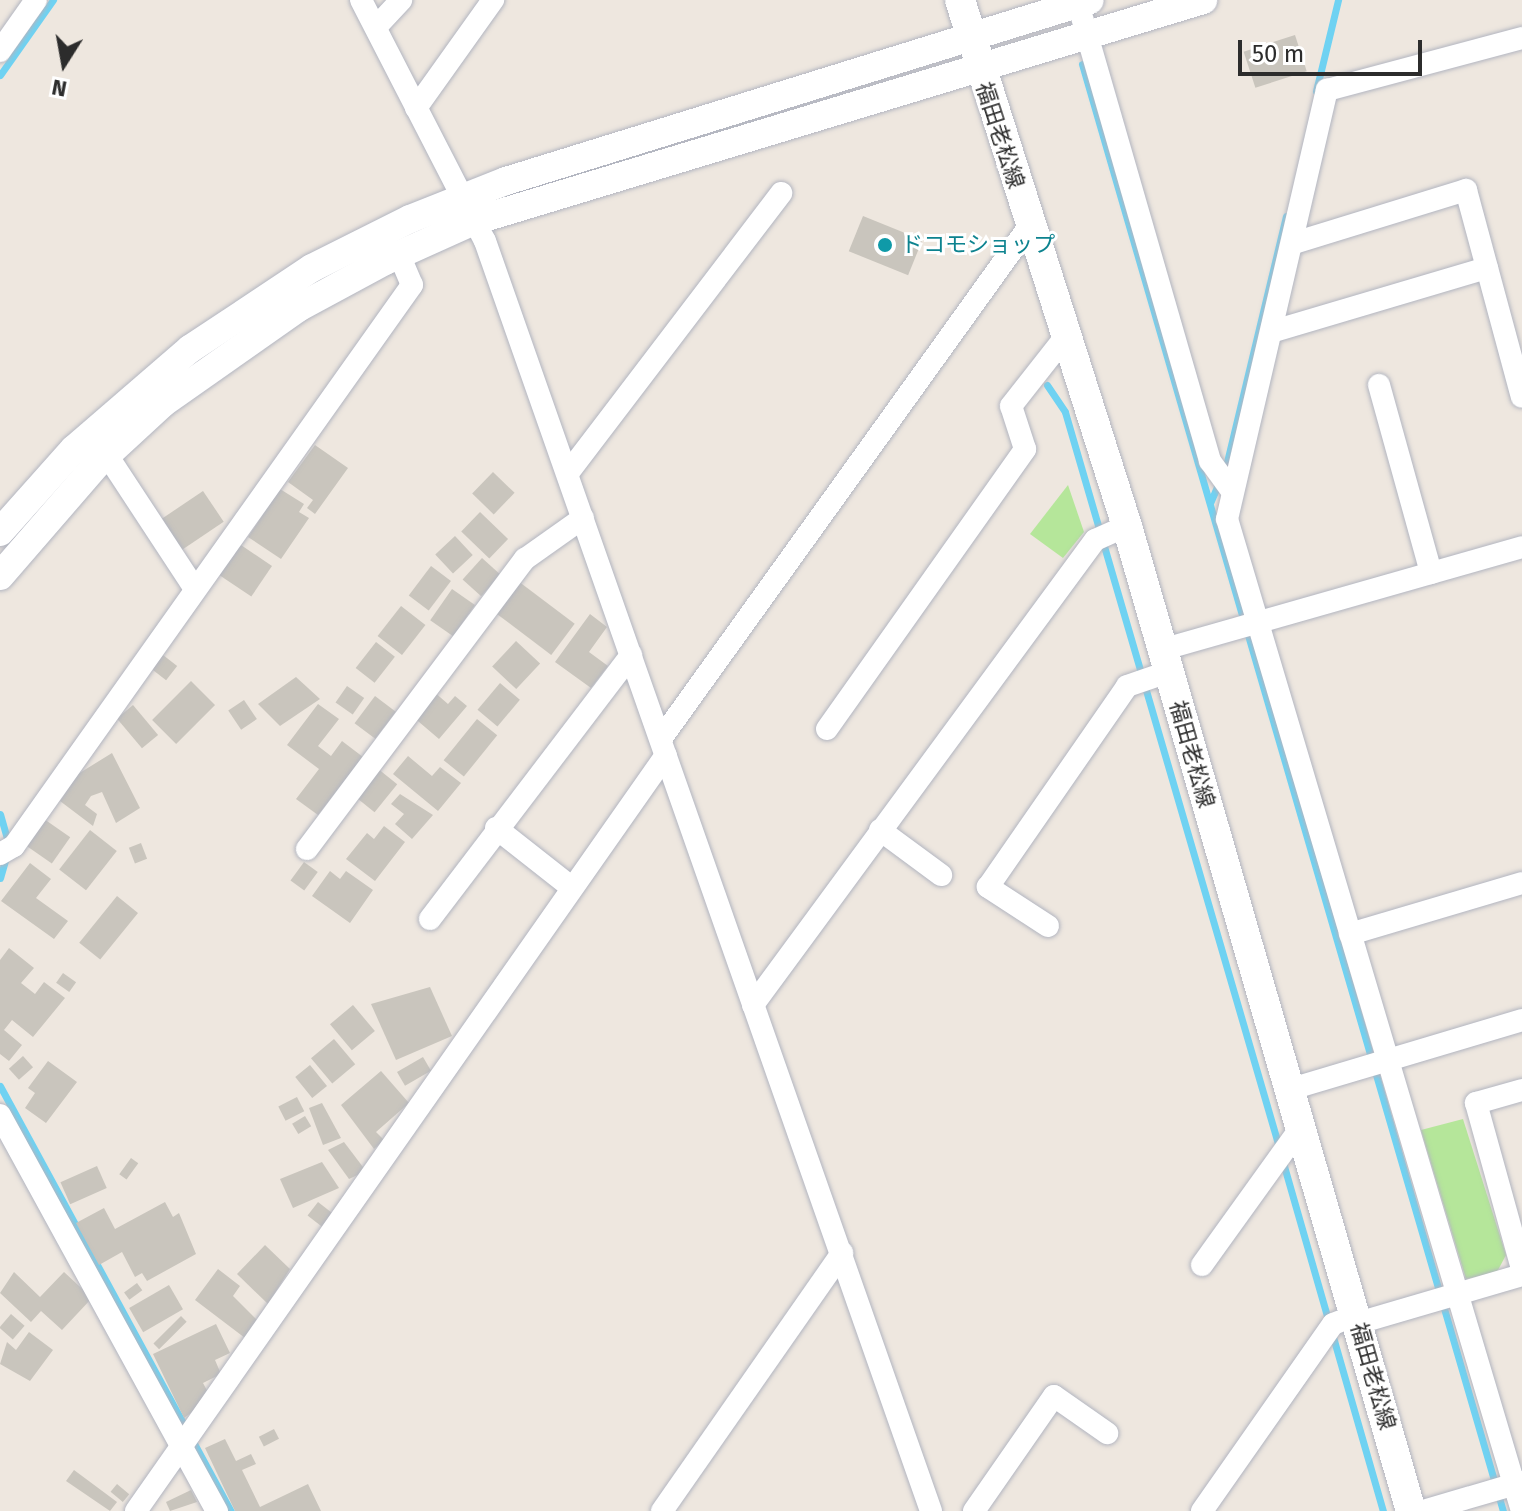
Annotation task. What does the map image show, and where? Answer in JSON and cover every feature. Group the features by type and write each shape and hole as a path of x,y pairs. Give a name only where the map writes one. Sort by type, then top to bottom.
{"main road":[{"name":"福田老松線","path":"960,0 978,70 1066,336 1108,533 1302,1126 1344,1324 1411,1511"}],"street":[{"path":"0,51 36,0"},
{"path":"361,0 468,209 568,473 576,522 753,1005 837,1260 931,1511"},
{"path":"376,27 401,0"},
{"path":"416,108 493,0"},
{"path":"0,576 107,455 229,355 399,254 468,209 978,70 1203,0"},
{"path":"0,532 74,449 190,349 312,268 468,209 968,33 1081,1 1224,484 1227,519 1350,934 1378,1061 1447,1297 1508,1486 1522,1511"},
{"path":"1224,484 1274,331 1327,90 1522,38"},
{"path":"1294,243 1466,190 1522,397"},
{"path":"568,473 781,193"},
{"path":"136,1511 188,1441 1030,225"},
{"path":"4,847 195,589 412,285 399,254"},
{"path":"1274,331 1487,268"},
{"path":"827,729 1025,449 1011,406 1066,336"},
{"path":"1379,385 1431,573"},
{"path":"107,455 195,589"},
{"path":"307,849 525,559 576,522"},
{"path":"753,1005 880,830 1108,533"},
{"path":"1048,926 988,887 1127,686 1257,624 1522,547"},
{"path":"430,919 625,660"},
{"path":"496,828 571,887"},
{"path":"880,830 941,875"},
{"path":"1350,934 1522,883"},
{"path":"1291,1089 1522,1020"},
{"path":"1202,1511 1344,1324 1447,1297 1522,1272 1514,1212 1476,1103 1522,1090"},
{"path":"0,1115 188,1441 217,1511"},
{"path":"1202,1265 1302,1126"},
{"path":"662,1511 837,1260"},
{"path":"974,1511 1054,1396 1107,1433"},
{"path":"1423,1511 1508,1486"}],"green space":[{"path":"1068,485 1084,532 1063,558 1030,534"},
{"path":"1463,1119 1506,1255 1497,1272 1466,1279 1421,1130"}],"building":[{"path":"1295,35 1307,71 1255,88 1244,52"},
{"name":"ドコモショップ","path":"863,216 922,240 908,275 849,251"},
{"path":"315,445 348,468 315,514 307,508 313,500 288,482"},
{"path":"493,472 515,493 494,514 472,494"},
{"path":"280,489 304,504 299,512 309,518 281,559 248,537"},
{"path":"203,491 224,522 181,550 161,520"},
{"path":"480,512 508,539 489,559 461,531"},
{"path":"455,536 473,555 453,573 435,554"},
{"path":"238,543 272,566 251,597 217,574"},
{"path":"482,558 501,575 481,596 463,580"},
{"path":"431,566 451,581 429,611 409,596"},
{"path":"518,581 575,624 551,655 495,612"},
{"path":"452,589 475,605 453,636 430,620"},
{"path":"401,606 425,625 402,655 378,636"},
{"path":"590,614 607,627 589,652 608,666 591,688 555,662"},
{"path":"516,641 540,664 516,689 492,667"},
{"path":"376,642 395,657 375,683 356,668"},
{"path":"163,655 177,666 166,680 152,669"},
{"path":"296,677 320,699 280,726 258,704"},
{"path":"191,681 215,705 176,744 152,720"},
{"path":"500,683 520,700 497,727 478,710"},
{"path":"347,686 364,698 353,714 336,702"},
{"path":"433,691 448,704 455,696 467,706 439,739 412,716"},
{"path":"375,696 396,712 375,739 355,723"},
{"path":"244,700 257,719 241,730 228,711"},
{"path":"318,704 339,719 318,746 331,756 342,741 363,757 318,815 296,799 319,769 287,745"},
{"path":"133,705 158,735 142,748 117,718"},
{"path":"477,719 497,735 464,777 444,760"},
{"path":"112,753 140,808 116,823 102,792 91,796 85,805 97,814 93,826 60,801 78,774"},
{"path":"408,756 432,776 440,767 461,783 438,811 393,774"},
{"path":"377,768 397,784 375,812 354,796"},
{"path":"400,794 433,815 412,839 395,824 404,814 391,804"},
{"path":"44,819 70,837 52,864 26,845"},
{"path":"384,826 405,842 375,881 346,859 367,833 374,839"},
{"path":"90,830 117,851 86,890 59,869"},
{"path":"141,843 147,859 135,864 129,848"},
{"path":"304,862 318,872 304,891 290,881"},
{"path":"30,863 51,879 36,898 68,921 54,939 1,901"},
{"path":"330,871 340,879 346,871 373,890 350,923 312,896"},
{"path":"117,896 138,913 100,960 79,943"},
{"path":"9,948 34,968 21,983 35,994 44,982 65,998 33,1037 12,1020 4,1030 22,1045 9,1061 0,1054 0,960"},
{"path":"63,973 76,982 69,992 56,983"},
{"path":"430,987 452,1036 396,1060 371,1004"},
{"path":"353,1005 375,1031 352,1050 330,1024"},
{"path":"334,1039 355,1064 332,1084 311,1058"},
{"path":"23,1056 33,1067 19,1080 9,1069"},
{"path":"423,1057 431,1071 405,1086 397,1072"},
{"path":"48,1061 77,1082 46,1123 25,1108 35,1093 28,1088"},
{"path":"310,1065 327,1086 312,1098 295,1077"},
{"path":"381,1071 409,1103 376,1132 384,1140 374,1149 341,1105"},
{"path":"297,1097 304,1111 286,1121 278,1107"},
{"path":"322,1103 341,1138 323,1145 309,1108"},
{"path":"305,1116 311,1126 298,1134 292,1124"},
{"path":"344,1142 366,1171 349,1179 328,1150"},
{"path":"131,1158 138,1163 127,1179 119,1174"},
{"path":"322,1162 339,1188 293,1208 280,1179"},
{"path":"97,1166 107,1188 70,1204 60,1182"},
{"path":"165,1202 173,1217 179,1213 196,1254 147,1281 142,1273 135,1277 122,1252 99,1265 76,1223 104,1208 115,1229"},
{"path":"318,1202 332,1213 322,1226 308,1215"},
{"path":"265,1245 290,1269 268,1304 237,1274"},
{"path":"218,1269 240,1286 233,1296 258,1321 245,1338 195,1300"},
{"path":"14,1272 40,1297 64,1272 92,1298 62,1330 41,1311 31,1322 0,1293"},
{"path":"137,1283 142,1290 129,1300 124,1292"},
{"path":"169,1285 183,1309 143,1332 129,1308"},
{"path":"11,1314 25,1326 13,1339 0,1328"},
{"path":"181,1316 187,1322 159,1349 153,1344"},
{"path":"216,1324 230,1353 215,1360 221,1374 203,1383 211,1398 184,1418 153,1354"},
{"path":"29,1332 53,1350 30,1381 0,1364 7,1342 16,1350"},
{"path":"274,1429 279,1439 264,1447 259,1437"},
{"path":"225,1439 236,1461 251,1454 256,1464 242,1470 260,1507 308,1484 321,1511 235,1511 205,1448"},
{"path":"74,1470 117,1502 110,1511 66,1481"},
{"path":"117,1484 129,1494 123,1502 111,1492"},
{"path":"191,1490 197,1502 170,1511 166,1502"}],"waterway":[{"path":"0,75 53,0"},
{"path":"1316,91 1338,0"},
{"path":"1082,64 1242,615"},
{"path":"1210,503 1226,466 1286,216"},
{"path":"1047,385 1065,412 1279,1147"},
{"path":"1248,635 1503,1511"},
{"path":"0,814 8,842"},
{"path":"0,878 7,854"},
{"path":"0,1086 231,1511"},
{"path":"1282,1159 1383,1511"}],"place":[{"name":"ドコモショップ","path":"885,245"}]}
